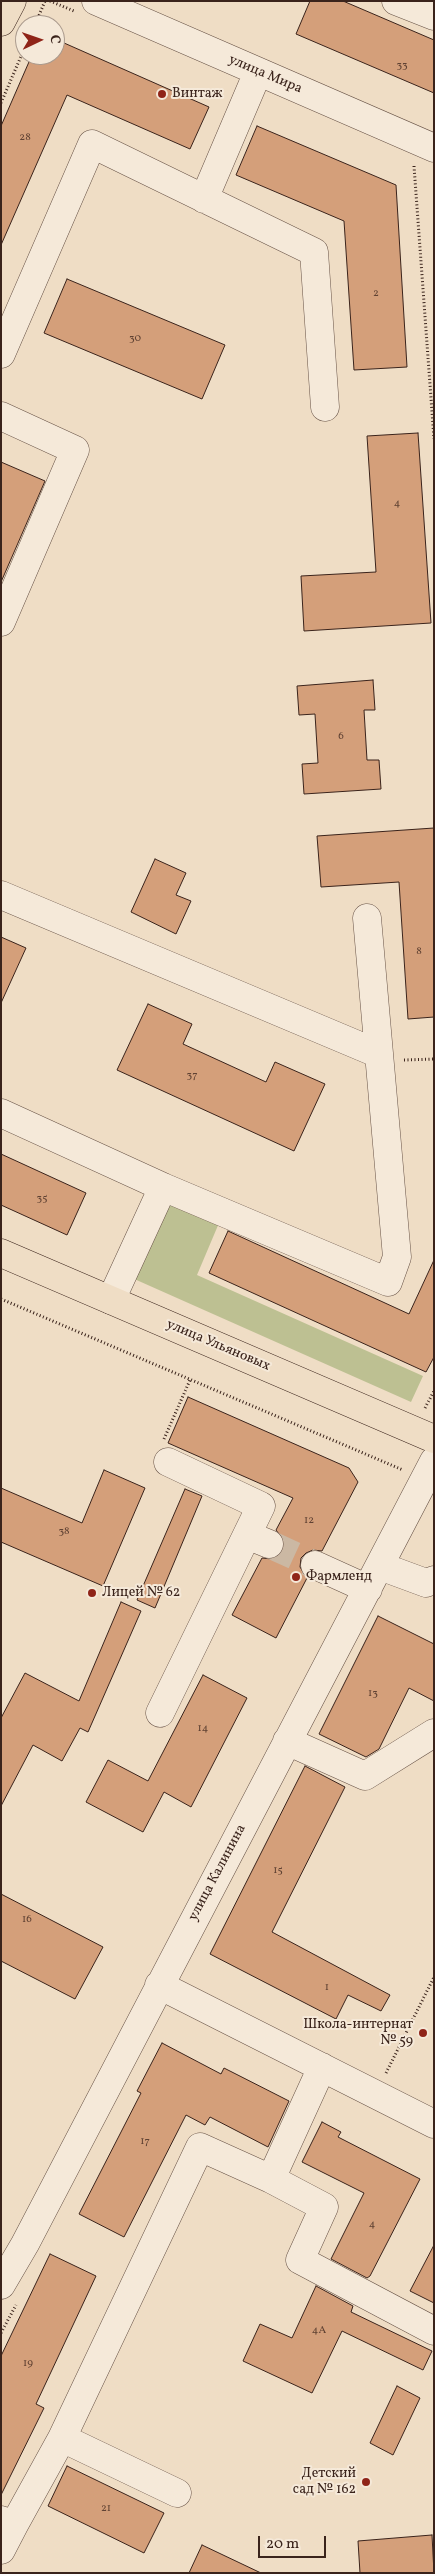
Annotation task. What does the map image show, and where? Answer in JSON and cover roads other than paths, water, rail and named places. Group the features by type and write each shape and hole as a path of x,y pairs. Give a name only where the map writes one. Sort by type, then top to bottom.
{"main road":[{"path":"1,22 12,1"},
{"name":"улица Ульяновых","path":"1,1253 434,1439"}],"street":[{"path":"396,1 434,16"},
{"name":"улица Мира","path":"111,4 258,72 424,155"},
{"path":"204,198 258,72"},
{"path":"1,354 92,144 314,252 325,407"},
{"path":"1,416 75,450 1,622"},
{"path":"1,895 380,1054"},
{"path":"1,1114 163,1187 388,1282 397,1257 367,918"},
{"path":"111,1300 163,1187"},
{"path":"160,1713 258,1540 261,1506 168,1462"},
{"name":"улица Калинина","path":"1,2285 25,2244 429,1470"},
{"path":"315,1564 374,1577 426,1583 434,1580"},
{"path":"288,1742 365,1776 434,1733"},
{"path":"159,1985 434,2124"},
{"path":"271,2178 322,2067"},
{"path":"1,2550 7,2523 62,2438 200,2147 271,2178 324,2207 300,2260 434,2331"},
{"path":"62,2438 177,2493"}],"tunnel":[{"path":"269,1544 315,1565"}],"place":[{"name":"Винтаж","path":"162,94"},
{"name":"Фармленд","path":"296,1577"},
{"name":"Лицей № 62","path":"92,1593"},
{"name":"Школа-интернат № 59","path":"423,2033"},
{"name":"Детский сад № 162","path":"366,2482"}]}
